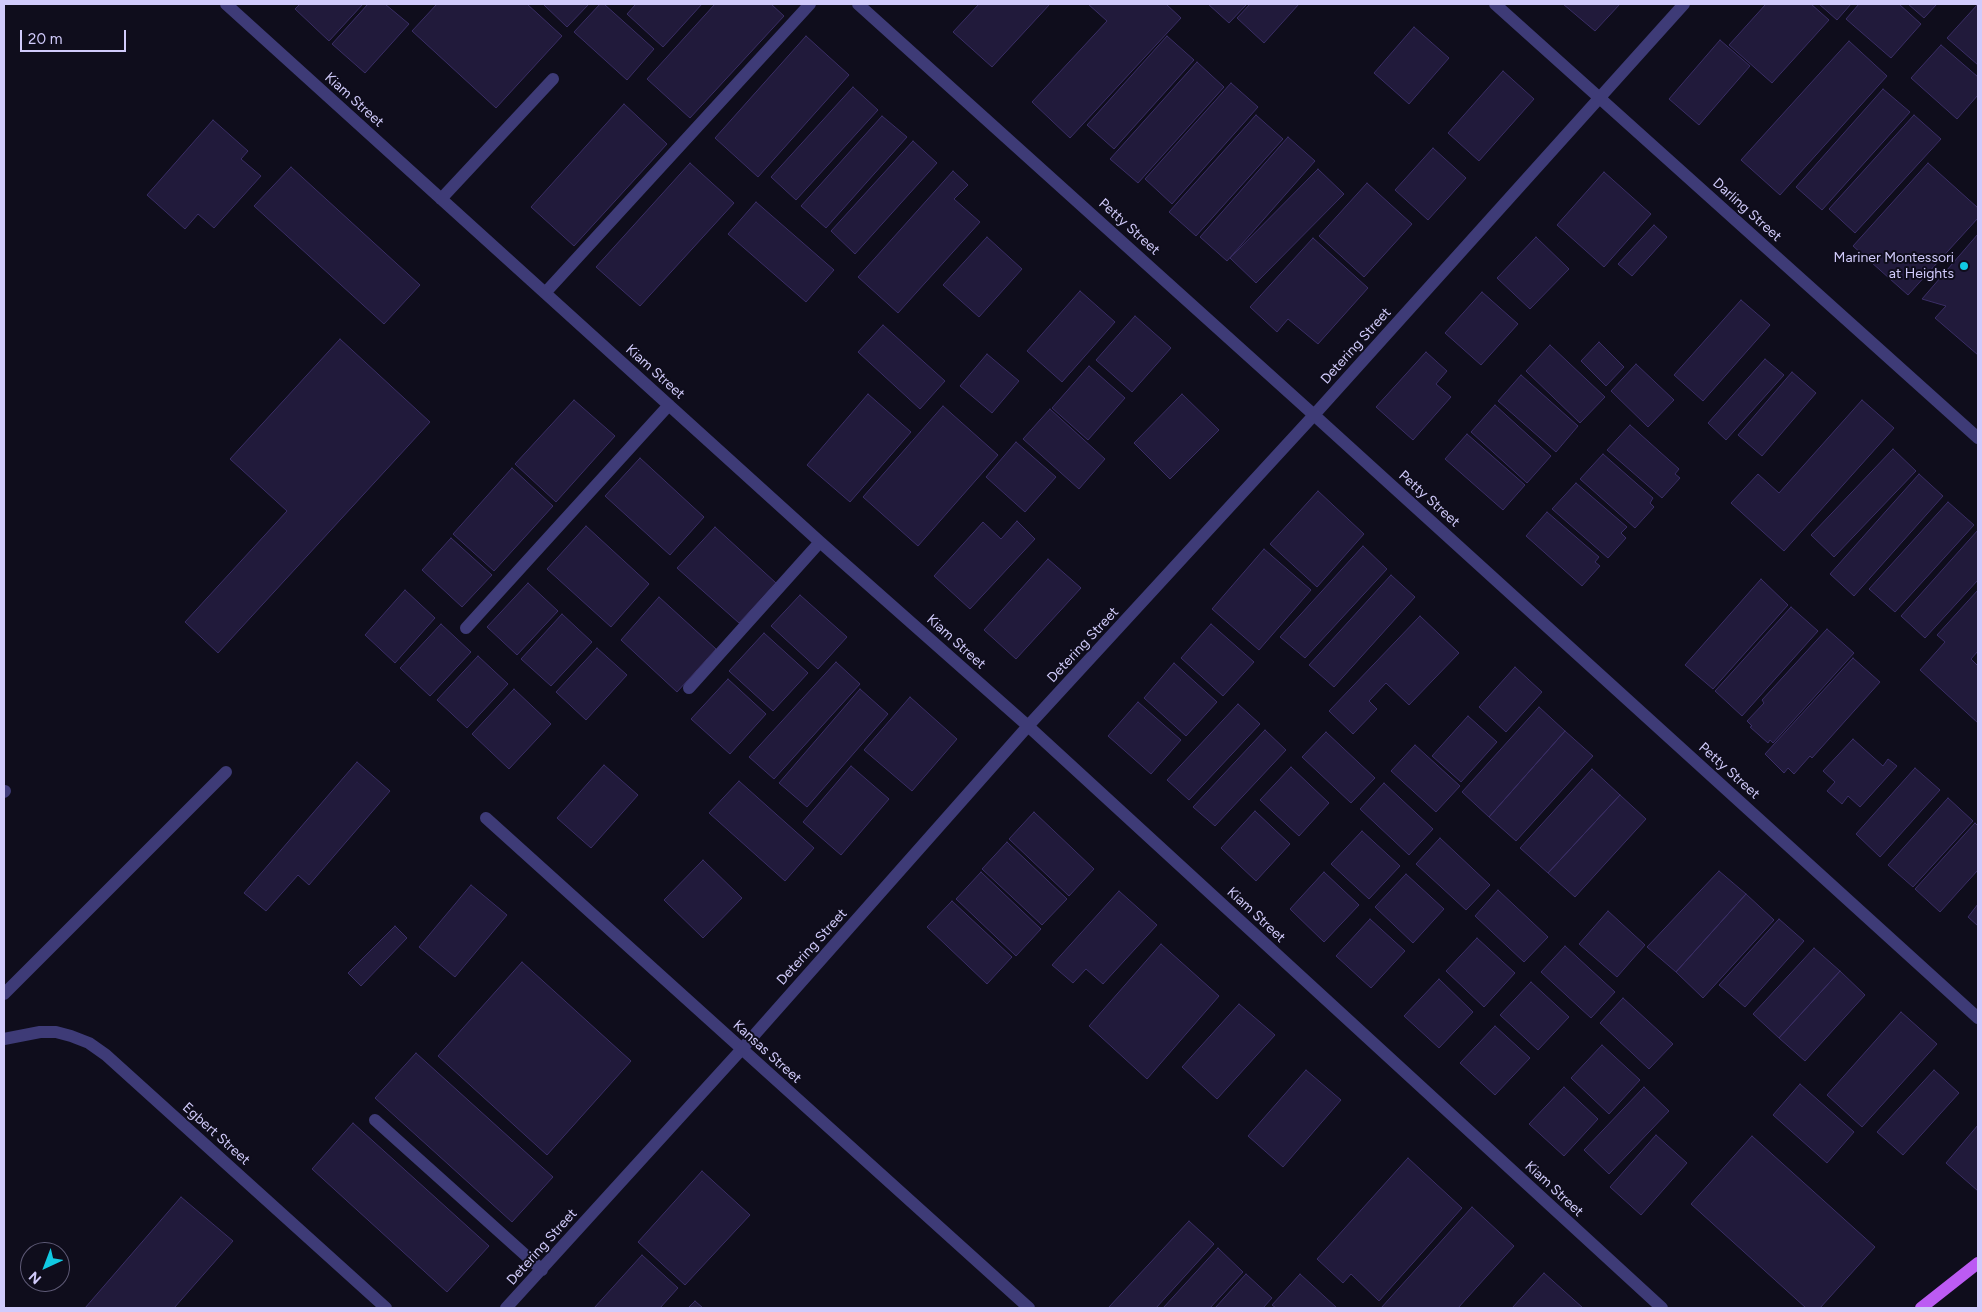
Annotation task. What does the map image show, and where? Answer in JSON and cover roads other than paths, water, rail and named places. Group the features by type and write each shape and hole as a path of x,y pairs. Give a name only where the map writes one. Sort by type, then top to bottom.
{"main road":[{"path":"1921,1308 1978,1263"}],"street":[{"name":"Kiam Street","path":"226,4 820,542 1028,726 1662,1308"},
{"path":"545,293 810,4"},
{"name":"Petty Street","path":"858,4 1978,1018"},
{"name":"Darling Street","path":"1495,4 1978,438"},
{"name":"Detering Street","path":"506,1308 741,1050 1028,726 1314,415 1684,4"},
{"path":"441,199 553,79"},
{"path":"466,628 669,405"},
{"path":"689,688 820,542"},
{"path":"4,994 226,772"},
{"name":"Kansas Street","path":"486,818 1028,1308"},
{"name":"Egbert Street","path":"4,1039 40,1032 56,1032 89,1043 106,1056 386,1308"},
{"path":"375,1120 542,1270"}],"place":[{"name":"Mariner Montessori at Heights","path":"1964,266"}]}
